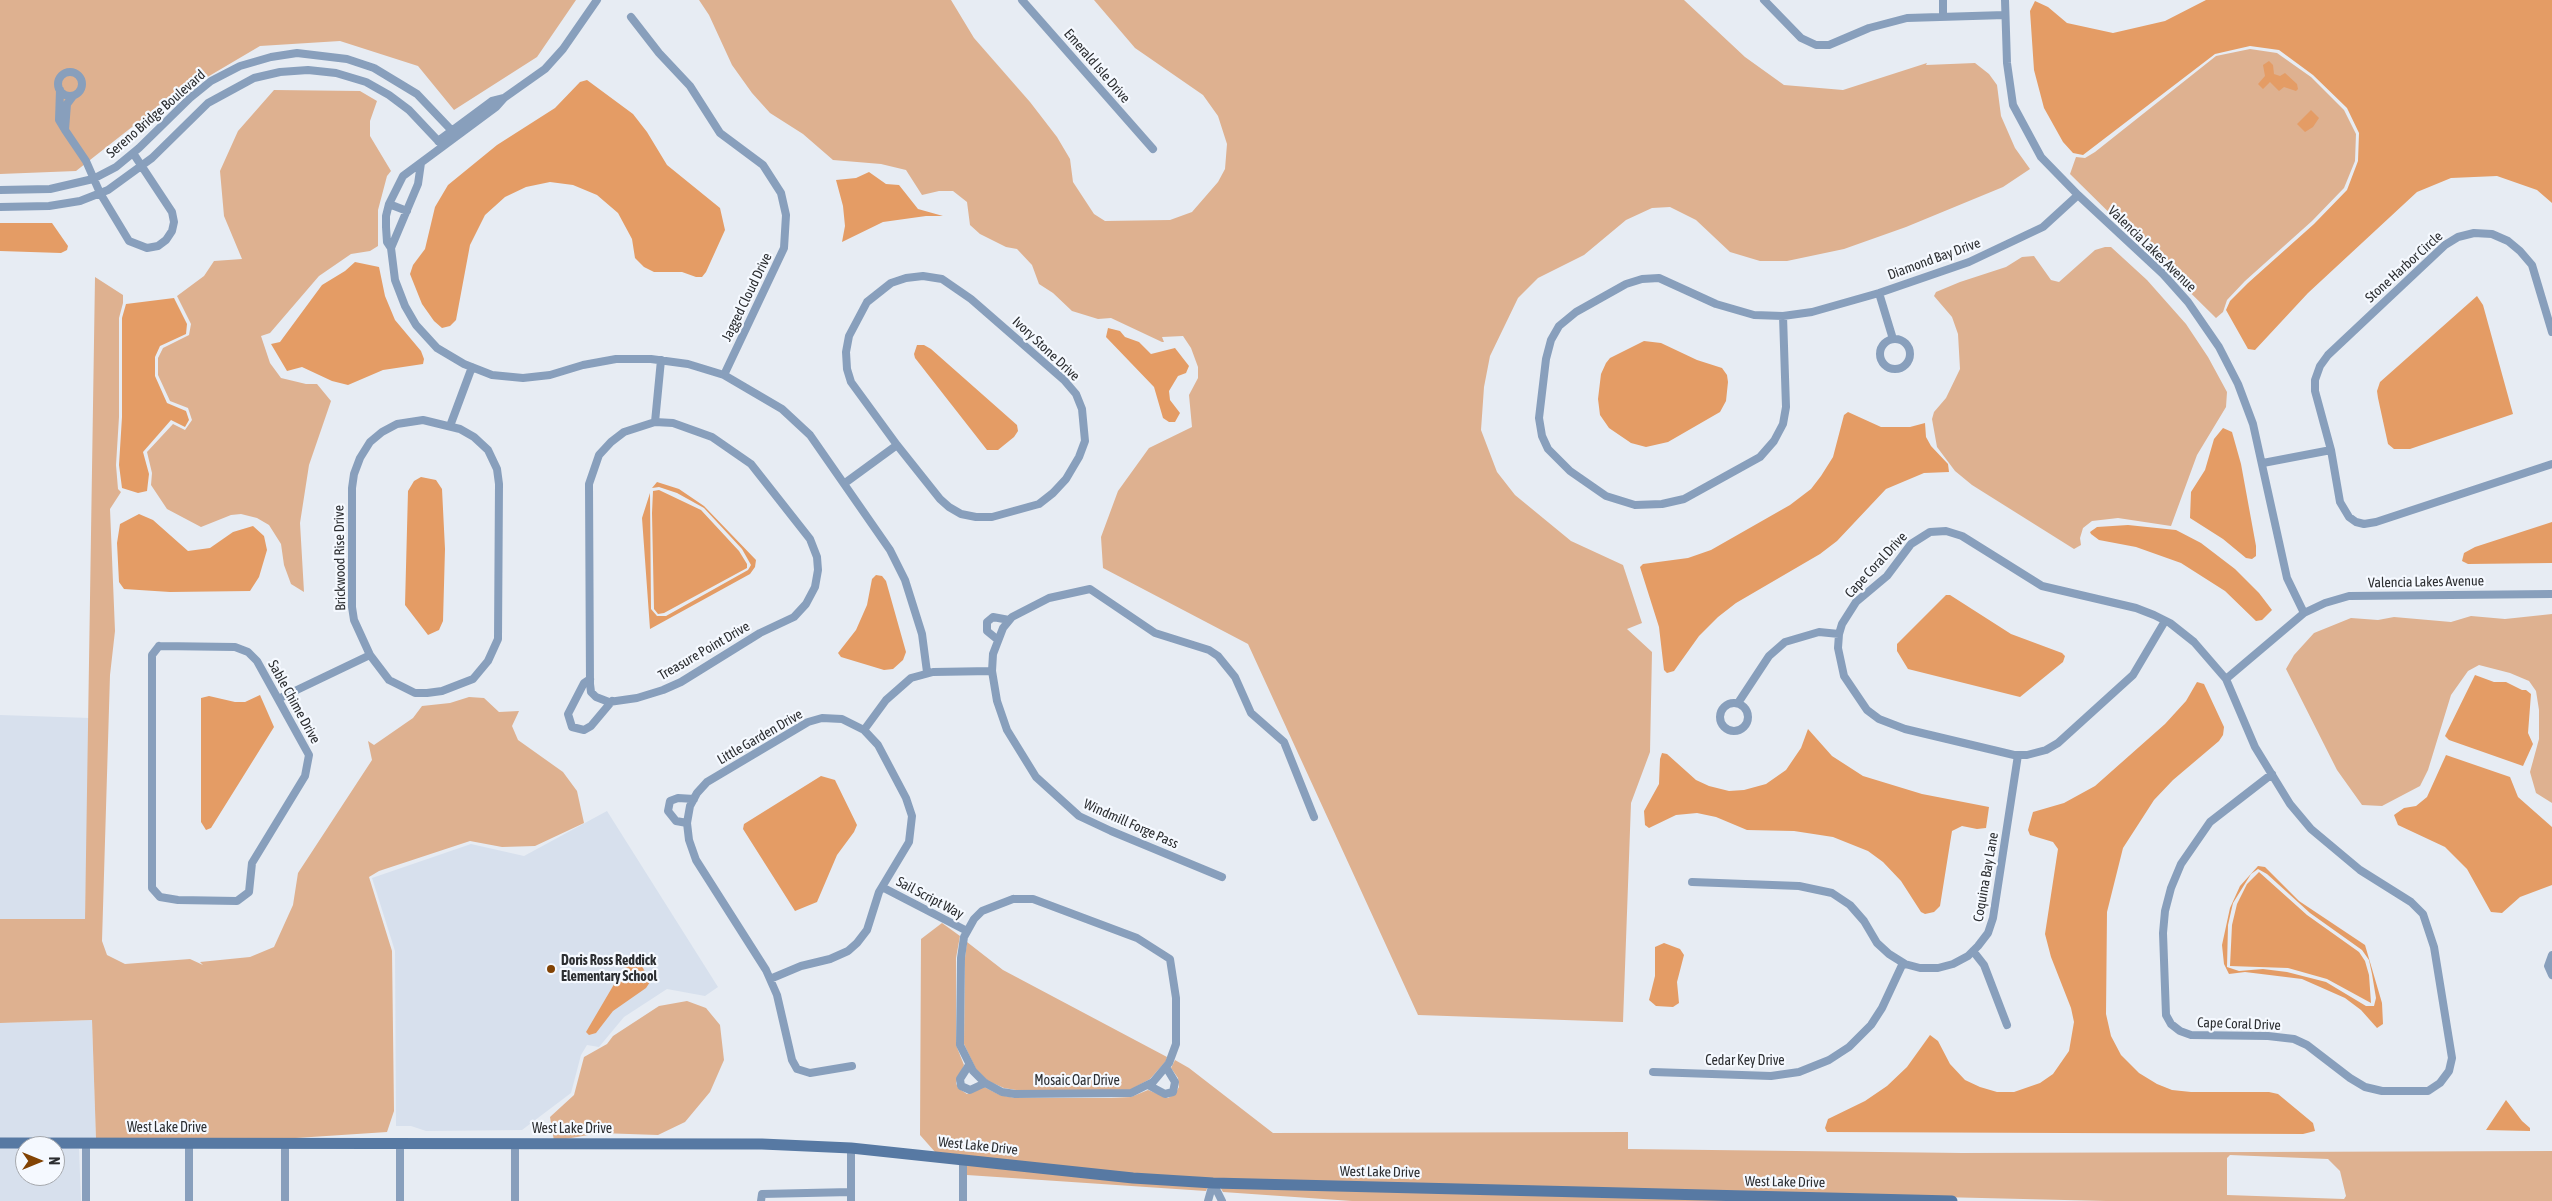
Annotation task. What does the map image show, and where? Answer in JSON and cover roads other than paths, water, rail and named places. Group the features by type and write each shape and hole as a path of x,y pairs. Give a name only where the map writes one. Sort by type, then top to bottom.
{"street":[{"path":"392,248 387,242 386,216 389,204 402,176 422,163 440,143 496,107 504,98 533,80 557,57 597,0"},
{"name":"Emerald Isle Drive","path":"1022,0 1153,149"},
{"path":"1764,0 1801,38 1816,45 1829,45 1870,28 1907,18 1943,15 2006,15"},
{"path":"1943,0 1943,15"},
{"name":"Valencia Lakes Avenue","path":"2005,0 2007,62 2013,106 2041,157 2078,195 2163,274 2188,302 2219,347 2238,384 2253,424 2285,570 2304,613"},
{"name":"Jagged Cloud Drive","path":"630,17 659,53 690,86 720,133 763,165 781,193 786,215 784,248 724,375"},
{"name":"Sereno Bridge Boulevard","path":"0,190 50,190 93,179 116,167 133,153 210,81 240,66 297,53 346,59 374,68 417,94 454,133"},
{"name":"Sereno Bridge Boulevard","path":"0,208 49,206 80,201 100,193 123,181 142,166 208,103 254,78 280,72 308,70 336,73 366,82 389,95 408,110 440,143"},
{"path":"66,130 67,104 79,92 82,85 80,78 74,73 66,73 60,78 59,120 86,161 100,193 129,241 147,248 158,246 166,240 172,231 174,222 172,212 133,153"},
{"path":"60,90 66,95 73,96"},
{"path":"422,163 418,184 392,248 395,280 405,306 416,325 437,348 472,367 492,375 523,378 550,375 583,365 616,360 661,360 688,364 724,375 753,390 782,409 810,435 890,550 905,580 922,634 927,672"},
{"name":"Diamond Bay Drive","path":"1783,316 1786,406 1783,424 1774,441 1760,457 1684,499 1662,504 1635,505 1606,496 1570,471 1548,449 1542,436 1539,418 1541,387 1551,340 1559,326 1576,312 1603,296 1642,279 1659,278 1716,304 1754,315 1783,316 1812,312 1879,293 1969,262 2043,226 2078,195"},
{"path":"389,204 407,211"},
{"name":"Stone Harbor Circle","path":"2552,332 2534,272 2520,250 2508,241 2492,234 2474,233 2458,237 2431,258 2328,354 2320,366 2315,380 2315,391 2344,509 2349,517 2364,524 2552,464"},
{"name":"Ivory Stone Drive","path":"923,276 942,279 971,299 1064,380 1076,394 1082,409 1085,427 1085,441 1079,457 1066,479 1053,493 1039,504 992,517 976,517 961,514 949,507 940,499 896,445 854,387 847,369 846,352 849,336 867,302 891,283 906,278 923,276"},
{"path":"1879,293 1893,339"},
{"path":"1893,339 1907,344 1910,354 1904,367 1894,370 1882,362 1880,352 1884,344 1893,339"},
{"path":"654,422 661,360"},
{"path":"450,426 472,367"},
{"name":"Brickwood Rise Drive","path":"423,420 450,426 474,437 488,450 496,469 499,484 498,639 488,661 473,679 442,691 415,693 401,687 388,680 370,655 354,620 352,607 352,488 354,474 370,442 382,432 398,424 423,420"},
{"name":"Treasure Point Drive","path":"654,422 673,424 712,437 751,464 810,539 817,557 818,570 815,588 806,604 794,617 760,632 681,682 637,698 612,702 596,697 592,692 590,679 588,508 593,471 600,455 610,442 624,432 654,422"},
{"path":"845,483 896,445"},
{"path":"2262,463 2331,450"},
{"name":"Cape Coral Drive","path":"1838,634 1856,602 1887,576 1911,544 1930,532 1946,531 1962,536 2042,586 2061,592 2136,608 2165,621 2194,642 2226,679 2255,747 2272,774 2290,804 2335,850 2360,870 2411,902 2423,914 2434,947 2452,1058 2450,1071 2440,1083 2428,1091 2382,1091 2366,1087 2350,1078 2307,1045 2294,1039 2268,1036 2191,1035 2180,1031 2171,1024 2166,1015 2163,933 2165,911 2171,888 2181,864 2210,822 2272,774"},
{"path":"998,640 986,631 987,622 993,617 1009,620 1049,598 1090,589 1155,633 1214,653 1235,677 1251,713 1284,742 1314,817"},
{"name":"Valencia Lakes Avenue","path":"2226,679 2304,613 2325,603 2358,596 2552,594"},
{"name":"Windmill Forge Pass","path":"1009,620 993,654 992,671 997,701 1007,730 1036,777 1053,795 1079,816 1222,877"},
{"path":"1738,704 1769,656 1785,642 1819,632 1838,634 1840,664 1844,676 1867,710 1879,719 1904,729 2018,755 2046,750 2058,743 2133,675 2165,621"},
{"name":"Sable Chime Drive","path":"160,646 235,647 248,652 257,661 278,699 292,726 305,744 309,763 305,776 252,862 249,892 237,901 178,900 160,897 152,888 152,655 160,646"},
{"path":"278,699 370,655"},
{"path":"864,730 900,685 911,678 927,672 992,671"},
{"path":"590,679 584,683 568,714 568,722 572,727 584,730 612,702"},
{"name":"Little Garden Drive","path":"770,979 848,952 867,930 882,887 909,842 912,816 906,798 878,745 864,730 842,719 822,718 808,722 707,782 694,799 687,823 689,840 696,860 770,979 777,995 792,1060 797,1070 810,1073 852,1066"},
{"name":"Coquina Bay Lane","path":"1692,882 1799,886 1832,893 1850,905 1864,921 1877,943 1902,963 1920,968 1938,968 1953,964 1973,951 1988,933 1993,918 2018,755"},
{"path":"687,823 676,821 668,811 670,801 694,799"},
{"name":"Sail Script Way","path":"882,887 966,931"},
{"name":"Mosaic Oar Drive","path":"1013,899 1033,899 1136,938 1170,959 1173,968 1176,998 1176,1044 1166,1068 1148,1086 1131,1093 1112,1095 1015,1094 1002,1092 985,1083 968,1065 960,1045 961,958 966,931 982,911 997,903 1013,899"},
{"path":"1973,951 1984,965 2007,1025"},
{"path":"2552,954 2548,966 2552,975"},
{"name":"Cedar Key Drive","path":"1653,1072 1771,1076 1798,1072 1829,1060 1849,1047 1871,1025 1882,1008 1902,963"},
{"path":"968,1065 960,1079 961,1086 970,1090 985,1083"},
{"path":"1148,1086 1165,1094 1173,1092 1175,1082 1166,1068"},
{"name":"West Lake Drive","path":"0,1143 762,1144 852,1148 1133,1178 1213,1183 1952,1201"},
{"path":"86,1143 86,1201"},
{"path":"189,1143 189,1201"},
{"path":"285,1143 285,1201"},
{"path":"400,1144 400,1201"},
{"path":"515,1145 515,1201"},
{"path":"851,1201 852,1148"},
{"path":"963,1159 963,1201"},
{"path":"1208,1201 1213,1183"},
{"path":"1213,1183 1222,1201"},
{"path":"761,1201 762,1194 851,1192"}],"place":[{"name":"Doris Ross Reddick Elementary School","path":"551,969"}]}
